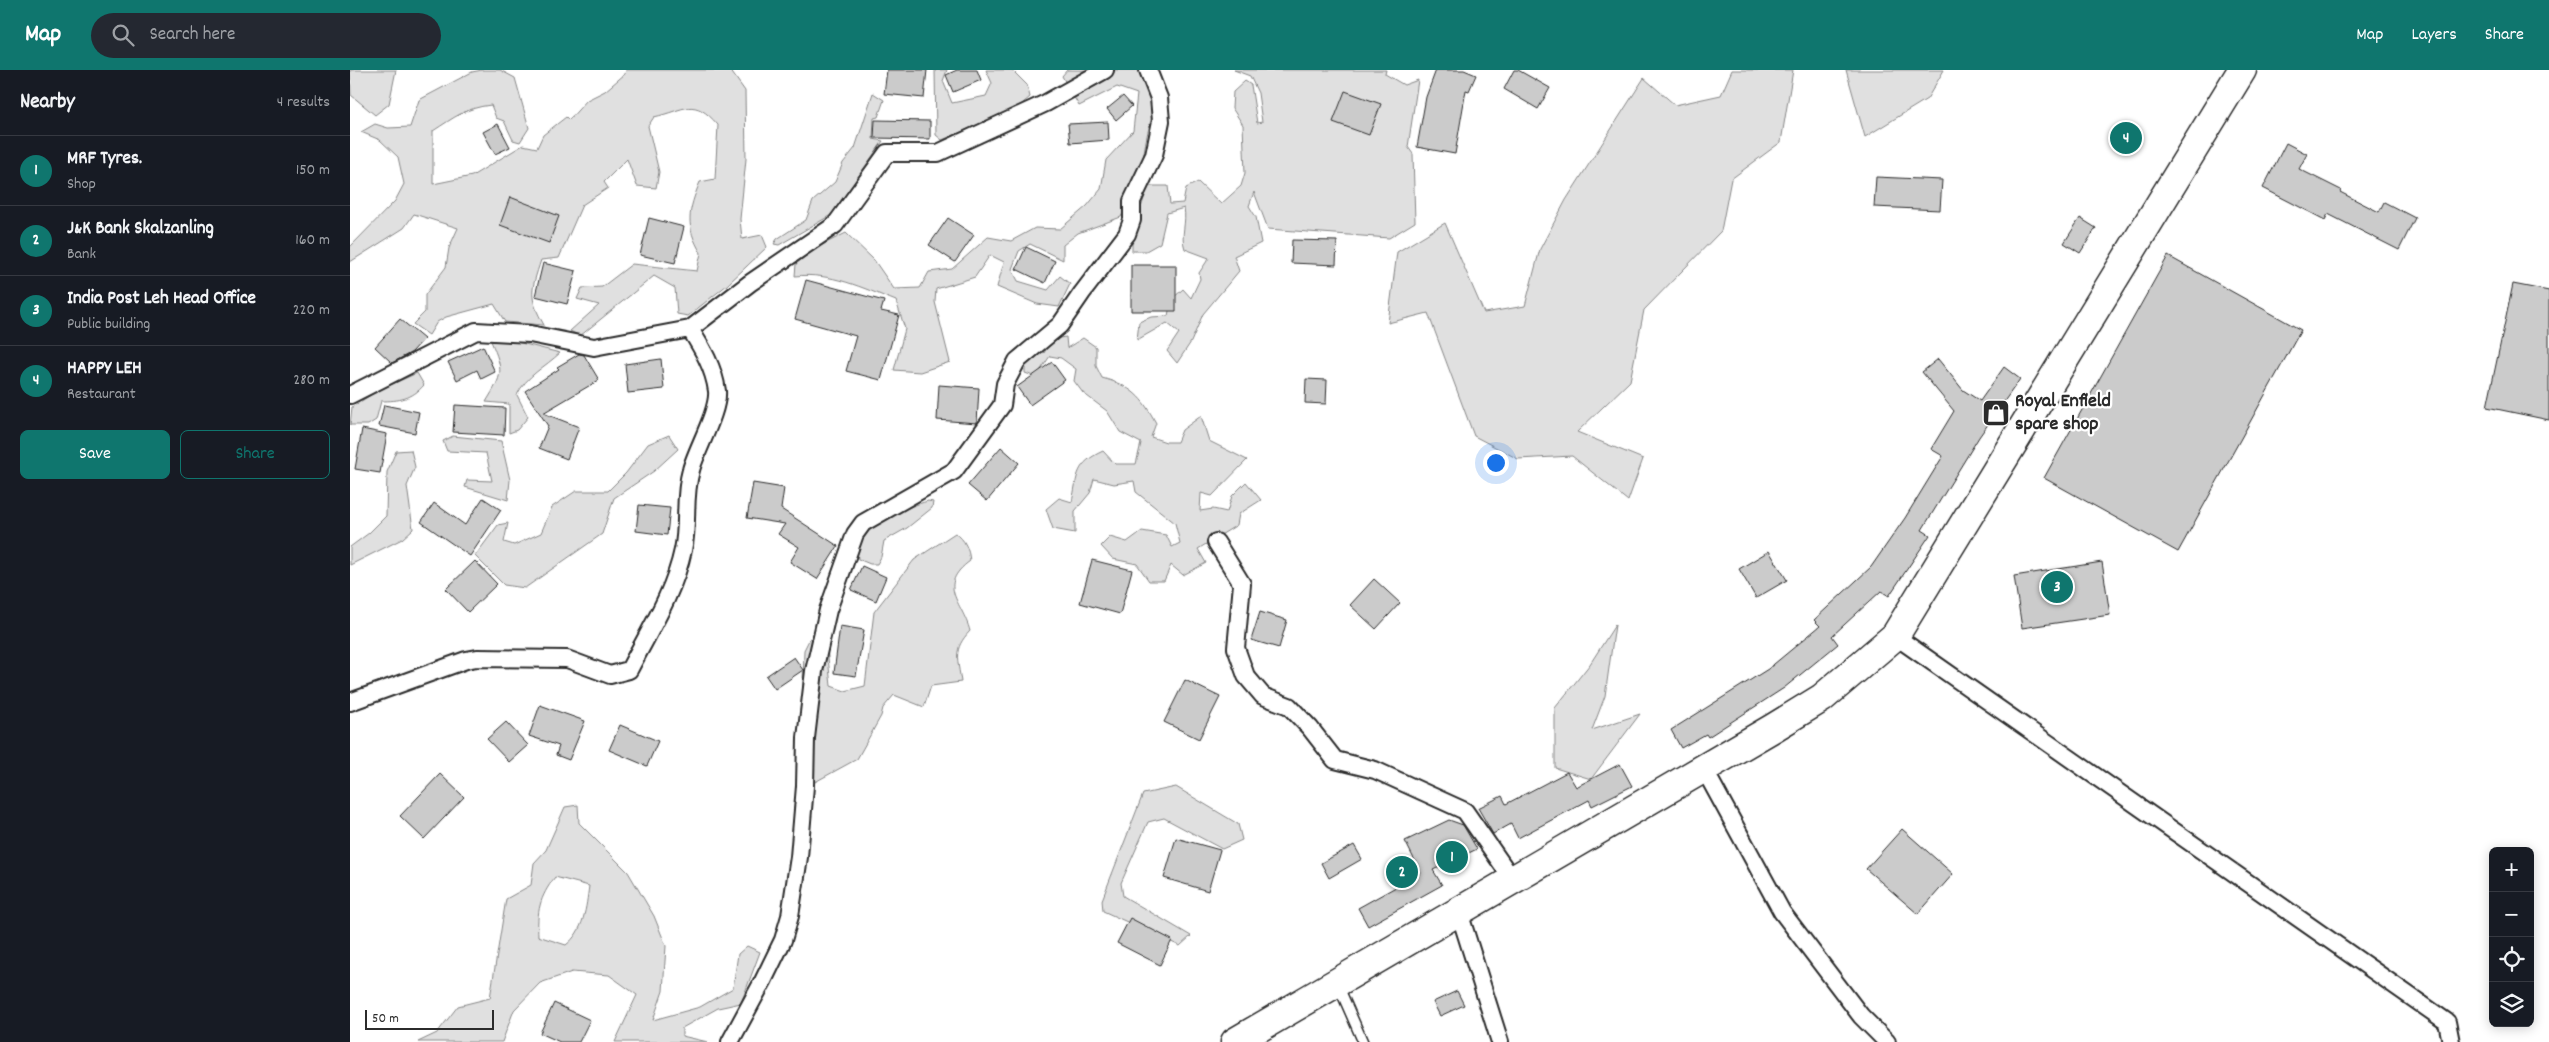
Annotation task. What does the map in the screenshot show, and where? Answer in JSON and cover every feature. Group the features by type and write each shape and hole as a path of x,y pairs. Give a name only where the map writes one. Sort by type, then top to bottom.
{"highway":[{"path":"1235,1042 1704,769 1822,698 1895,636 2242,70"}],"street":[{"path":"350,394 476,332 530,334 594,347 690,329 750,283 836,225 887,153 938,153 1046,103 1105,70"},
{"path":"730,1042 779,948 790,916 799,857 805,786 806,738 814,671 828,610 855,534 863,524 954,471 1002,405 1005,384 1018,362 1060,326 1126,234 1132,220 1132,201 1154,155 1162,121 1159,98 1148,70"},
{"path":"350,702 476,658 566,659 610,675 629,670 672,588 684,548 685,489 693,462 706,435 717,393 708,357 690,329"},
{"path":"1216,542 1242,584 1236,648 1246,676 1263,696 1289,706 1335,760 1375,770 1465,811 1513,880"},
{"path":"1895,636 2446,1022 2451,1042"},
{"path":"1704,769 1782,912 1861,1016 1886,1042"},
{"path":"1459,912 1500,1042"}],"lane":[{"path":"1337,983 1363,1042"}],"shaded area":[{"path":"350,70 396,70 389,104 375,115 351,95"},
{"path":"500,70 515,78 529,128 520,142 513,140 504,121 496,118 491,105 474,108 454,117 433,131 433,184 472,176 523,145 537,148 543,135 566,117 569,120 587,100 605,91 625,74 626,70 730,70 745,91 746,159 740,219 742,239 762,235 767,247 727,285 688,316 677,314 675,288 654,276 580,336 570,331 599,305 577,299 582,288 602,287 632,264 697,271 701,253 692,235 690,226 691,210 700,182 715,179 718,125 702,111 695,108 682,109 654,117 648,126 659,172 656,188 637,186 627,159 604,182 608,188 582,205 559,258 541,260 533,287 533,300 544,325 505,322 494,304 446,317 437,322 429,335 413,324 425,312 425,295 446,267 449,248 458,228 414,214 404,228 350,262 350,247 395,201 404,184 398,157 380,140 361,132 375,124 388,128 410,127 419,100 472,72"},
{"path":"935,70 947,70 943,81 952,103 986,96 992,83 986,70 1012,70 1027,85 1030,97 1016,109 942,140 936,135"},
{"path":"1067,70 1141,70 1155,110 1147,135 1139,178 1121,217 1078,233 1063,245 1063,260 1030,244 1019,251 1012,269 1018,281 1048,290 1060,276 1070,284 1059,307 1037,304 997,287 1004,262 990,255 975,277 936,289 935,302 950,362 920,372 894,370 905,329 896,301 859,286 834,279 808,275 795,276 796,264 816,248 846,233 874,260 894,289 920,288 929,272 952,269 988,237 1011,241 1035,228 1060,229 1087,206 1101,189 1106,160 1133,131 1137,94 1117,87 1079,106 1062,76"},
{"path":"1234,70 1386,70 1385,74 1404,85 1418,80 1408,147 1413,154 1415,222 1389,238 1268,229 1254,192 1249,206 1256,217 1261,243 1234,256 1239,271 1203,314 1191,342 1177,363 1167,351 1179,333 1167,323 1137,340 1139,322 1151,317 1168,316 1171,300 1183,289 1191,298 1200,279 1199,273 1209,258 1185,249 1183,239 1184,208 1167,213 1160,243 1146,251 1132,251 1132,236 1148,186 1168,186 1170,204 1183,203 1186,188 1198,182 1221,204 1241,186 1245,173 1243,125 1232,108 1233,92 1245,81 1251,85 1257,123 1262,122 1258,93 1250,76"},
{"path":"1732,70 1793,70 1781,142 1731,179 1721,231 1644,310 1630,381 1577,432 1643,459 1628,501 1572,456 1518,459 1474,436 1428,313 1388,323 1397,252 1445,223 1484,313 1525,306 1540,249 1566,200 1644,78 1675,105 1721,95"},
{"path":"1846,70 1944,70 1927,99 1865,137"},
{"path":"873,93 884,100 878,117 874,118 873,139 883,141 831,215 779,245 774,244 777,239 806,220 813,201 835,182 843,163 855,148"},
{"path":"1066,337 1067,348 1083,338 1096,347 1096,366 1102,378 1129,389 1141,399 1156,423 1151,437 1166,442 1177,442 1182,430 1201,416 1209,441 1247,460 1212,496 1201,493 1200,511 1213,509 1227,512 1232,496 1246,482 1261,500 1239,514 1237,525 1198,549 1206,563 1183,575 1171,565 1164,581 1149,581 1137,564 1113,559 1101,546 1110,537 1127,542 1142,531 1166,535 1172,547 1180,543 1175,523 1136,492 1134,481 1114,484 1094,479 1090,493 1075,511 1075,533 1053,529 1046,509 1059,498 1072,502 1077,477 1082,465 1103,451 1115,464 1136,464 1141,443 1120,432 1107,411 1083,393 1074,381 1076,369 1061,358 1050,356 1036,377 1025,373 1025,362 1039,349 1044,353 1052,339"},
{"path":"491,341 513,341 560,353 525,382 521,388 517,395 528,417 517,430 509,433 509,404 486,402 496,385 500,373 500,367"},
{"path":"417,373 424,385 419,390 399,400 381,401 376,420 368,425 350,425 352,407 377,391"},
{"path":"669,435 678,449 654,471 614,498 602,534 525,588 504,585 475,556 498,525 508,523 504,542 514,545 541,533 552,507 576,491 608,491 626,473 648,444"},
{"path":"453,436 501,441 510,480 508,500 465,487 467,480 492,481 486,453 447,451 443,441"},
{"path":"411,450 415,467 407,486 413,529 402,539 350,565 350,547 369,533 386,516 387,472 396,451"},
{"path":"928,501 933,502 932,508 907,528 884,541 881,557 877,564 870,564 858,559 858,548 863,538 871,529 894,514"},
{"path":"955,533 966,545 970,561 960,570 953,586 954,594 970,631 958,649 961,682 931,686 924,707 894,695 883,708 881,716 857,759 815,782 800,779 804,650 810,638 827,648 831,686 845,691 865,686 874,612 914,560"},
{"path":"1615,625 1605,696 1592,730 1640,714 1591,779 1555,768 1555,708 1590,664"},
{"path":"1176,787 1238,824 1242,840 1222,849 1164,818 1148,822 1121,883 1123,896 1191,936 1180,946 1103,911 1102,900 1143,794"},
{"path":"578,805 579,823 628,872 654,916 666,946 663,991 653,1020 700,1007 733,988 738,954 747,946 760,952 741,1003 718,1008 682,1028 682,1036 708,1042 615,1042 637,995 609,975 572,972 540,983 514,1010 502,1042 418,1042 437,1033 458,1006 490,998 506,899 531,885 534,863 546,850 565,807","holes":["555,877 589,886 587,903 580,926 577,933 566,945 538,936 538,919 542,898"]}],"building":[{"path":"887,70 927,70 924,98 884,94"},
{"path":"957,70 977,70 981,80 953,92 946,75"},
{"path":"1436,70 1464,70 1476,75 1469,91 1466,90 1455,154 1417,147 1426,97"},
{"path":"1514,70 1518,70 1550,88 1538,109 1504,89"},
{"path":"1345,91 1381,104 1369,135 1333,122"},
{"path":"1123,96 1132,106 1116,120 1107,109"},
{"path":"875,120 930,121 930,139 874,138"},
{"path":"1108,122 1109,140 1070,143 1068,124"},
{"path":"498,124 510,147 495,154 483,132"},
{"path":"2286,143 2307,154 2299,169 2379,212 2384,202 2415,218 2399,250 2328,214 2325,220 2263,188"},
{"path":"1876,177 1942,180 1940,210 1874,207"},
{"path":"510,197 559,216 549,243 500,225"},
{"path":"649,218 684,227 675,263 640,255"},
{"path":"948,218 974,235 955,262 929,245"},
{"path":"2080,218 2096,228 2080,253 2064,243"},
{"path":"1292,240 1337,241 1336,265 1291,263"},
{"path":"1026,247 1055,261 1045,283 1016,269"},
{"path":"2168,256 2301,330 2178,552 2044,478"},
{"path":"543,263 576,271 567,304 535,296"},
{"path":"1131,265 1176,265 1176,311 1131,311"},
{"path":"806,280 884,301 881,311 899,315 881,380 846,371 856,336 795,319"},
{"path":"2513,284 2549,291 2549,420 2487,407"},
{"path":"400,319 424,339 412,352 392,363 375,347"},
{"path":"483,346 495,372 481,379 477,370 457,380 448,362"},
{"path":"579,354 584,355 599,380 543,413 579,427 567,459 539,448 548,426 525,391 559,369 557,367"},
{"path":"661,359 664,389 628,393 625,364"},
{"path":"1938,359 1963,390 1980,401 2004,367 2020,379 1979,437 1922,530 1930,535 1889,596 1881,591 1832,636 1838,644 1784,688 1708,737 1706,734 1681,748 1671,730 1768,669 1820,626 1814,620 1871,567 1905,518 1943,456 1931,449 1954,411 1922,372"},
{"path":"1052,362 1065,380 1030,405 1017,387"},
{"path":"1306,379 1327,380 1326,404 1305,403"},
{"path":"939,385 979,388 977,423 937,420"},
{"path":"384,405 419,412 415,433 379,426"},
{"path":"455,405 505,408 504,435 453,432"},
{"path":"362,429 387,434 380,473 355,469"},
{"path":"1001,447 1019,463 987,501 968,485"},
{"path":"753,483 784,488 781,509 838,546 817,579 790,562 799,547 778,534 785,524 747,518"},
{"path":"483,498 501,510 470,556 421,522 434,503 465,525"},
{"path":"639,505 670,508 667,535 636,531"},
{"path":"1769,551 1787,580 1756,598 1739,569"},
{"path":"1092,560 1132,570 1120,614 1080,603"},
{"path":"475,561 497,584 468,612 446,589"},
{"path":"2102,562 2110,615 2022,628 2014,576"},
{"path":"862,566 886,577 876,601 851,590"},
{"path":"1374,579 1400,603 1376,629 1350,605"},
{"path":"1260,612 1287,620 1279,648 1251,640"},
{"path":"840,626 864,630 856,676 834,673"},
{"path":"794,657 803,670 775,689 766,676"},
{"path":"1185,680 1220,697 1199,739 1164,722"},
{"path":"540,705 585,721 569,760 556,755 559,746 529,736"},
{"path":"506,722 528,745 509,762 487,739"},
{"path":"620,725 658,741 647,766 609,750"},
{"path":"1620,764 1632,786 1592,806 1589,800 1518,838 1511,824 1493,834 1478,808 1502,796 1506,804 1567,772 1576,787"},
{"path":"440,774 464,797 424,839 400,816"},
{"path":"1449,820 1463,825 1477,849 1433,870 1442,885 1368,926 1358,908 1421,873 1405,841"},
{"path":"1902,829 1953,874 1918,914 1866,869"},
{"path":"1176,838 1220,850 1208,891 1164,878"},
{"path":"1354,845 1362,859 1329,878 1321,863"},
{"path":"1130,918 1172,940 1160,965 1117,943"},
{"path":"1457,991 1464,1005 1440,1016 1433,1002"},
{"path":"554,1003 590,1020 579,1042 560,1042 540,1033"}],"place":[{"name":"HAPPY LEH","path":"2126,138"},
{"name":"Royal Enfield spare shop","path":"1996,413"},
{"name":"India Post Leh Head Office","path":"2057,587"},
{"name":"MRF Tyres.","path":"1452,857"},
{"name":"J&K Bank Skalzanling","path":"1402,872"}]}
